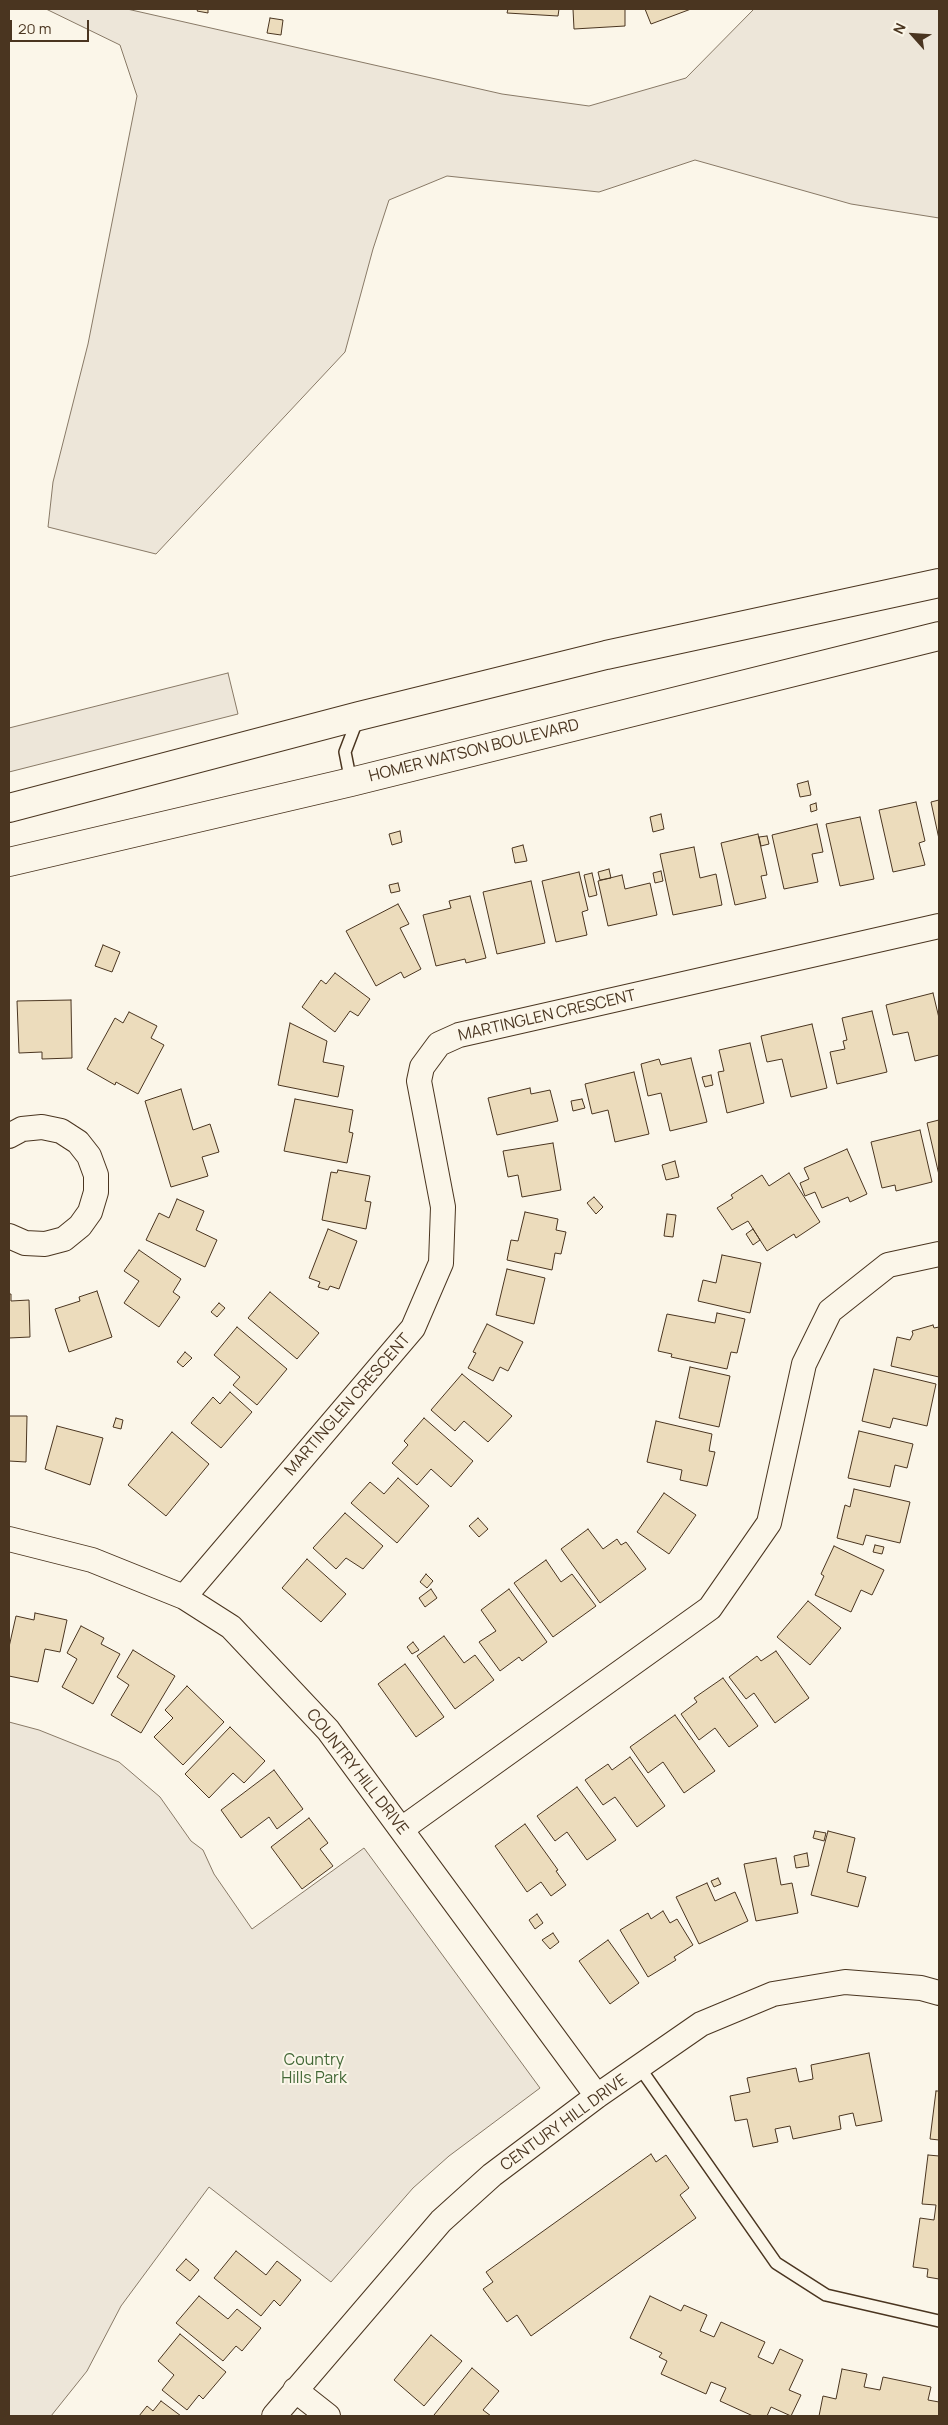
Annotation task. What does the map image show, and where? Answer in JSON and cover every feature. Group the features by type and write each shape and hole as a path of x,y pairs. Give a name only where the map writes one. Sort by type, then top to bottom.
{"main road":[{"path":"9,808 359,716 606,655 939,584"},
{"name":"HOMER WATSON BOULEVARD","path":"9,862 351,782 939,636"}],"street":[{"name":"MARTINGLEN CRESCENT","path":"184,1597 414,1328 441,1263 443,1207 419,1081 422,1067 439,1044 459,1035 939,926"},
{"path":"9,1136 22,1129 42,1127 61,1131 78,1142 88,1156 96,1175 96,1192 90,1212 80,1226 64,1238 45,1244 25,1243 9,1236"},
{"path":"403,1828 710,1608 770,1523 804,1364 830,1311 888,1265 939,1254"},
{"name":"COUNTRY HILL DRIVE","path":"9,1539 92,1560 184,1597 230,1627 328,1730 403,1828 597,2096"},
{"name":"CENTURY HILL DRIVE","path":"274,2416 441,2221 492,2175 597,2096 701,2024 773,1994 845,1982 921,1988 939,1993"},
{"path":"295,2390 328,2416"}],"lane":[{"path":"351,782 345,752 359,716"},
{"path":"640,2068 776,2263 826,2295 939,2321"}],"green space":[{"path":"46,9 127,9 502,94 589,106 686,78 754,9 939,9 939,218 851,204 695,160 599,192 447,176 389,200 373,249 345,352 156,554 48,527 53,482 88,344 137,96 120,45"},
{"path":"228,673 238,714 9,772 9,728"},
{"name":"Country Hills Park","path":"9,1722 39,1730 119,1762 160,1797 191,1841 203,1850 214,1874 252,1929 364,1848 540,2088 449,2156 413,2188 331,2282 209,2187 121,2306 87,2371 51,2416 9,2416"}],"building":[{"path":"198,9 208,9 208,13 197,11"},
{"path":"508,9 559,9 558,16 507,13"},
{"path":"573,9 625,9 625,26 574,29"},
{"path":"645,9 691,9 651,24"},
{"path":"270,18 283,20 281,35 267,33"},
{"path":"808,781 811,795 800,797 797,784"},
{"path":"939,800 939,839 931,802"},
{"path":"916,802 925,841 919,843 925,865 893,872 879,810"},
{"path":"816,803 817,810 811,812 810,805"},
{"path":"661,814 664,829 653,832 650,817"},
{"path":"860,817 874,879 840,886 826,824"},
{"path":"817,824 823,852 812,854 818,882 784,889 772,835"},
{"path":"400,831 402,842 392,845 389,834"},
{"path":"758,834 767,875 761,876 766,898 735,905 721,843"},
{"path":"767,836 769,844 761,846 759,837"},
{"path":"523,845 527,861 515,863 512,848"},
{"path":"694,847 700,878 716,874 722,905 673,915 660,854"},
{"path":"609,869 611,878 600,880 598,872"},
{"path":"661,871 663,881 655,883 653,873"},
{"path":"579,872 588,910 582,912 587,935 556,942 542,881"},
{"path":"592,873 597,895 589,897 584,875"},
{"path":"622,875 625,889 650,883 657,915 608,926 598,881"},
{"path":"531,881 545,943 497,954 483,892"},
{"path":"398,883 400,891 391,893 389,885"},
{"path":"470,896 486,958 466,963 465,959 436,966 423,915 451,908 449,901"},
{"path":"398,904 409,924 400,928 421,969 404,978 401,972 376,986 346,931"},
{"path":"103,945 120,952 112,972 95,966"},
{"path":"335,973 370,999 358,1016 350,1011 335,1032 302,1007 321,980 326,984"},
{"path":"933,993 939,1018 939,1055 915,1061 908,1032 893,1035 886,1005"},
{"path":"71,1000 72,1058 42,1059 42,1052 19,1053 17,1001"},
{"path":"872,1011 887,1072 837,1084 830,1052 845,1049 843,1041 847,1040 842,1018"},
{"path":"129,1012 157,1026 151,1038 164,1045 138,1094 116,1082 115,1085 87,1069 115,1018 123,1023"},
{"path":"290,1023 327,1041 323,1062 344,1066 338,1097 278,1085"},
{"path":"812,1024 827,1088 791,1097 782,1059 767,1062 761,1036"},
{"path":"750,1043 764,1103 727,1113 718,1072 724,1071 719,1050"},
{"path":"691,1058 707,1122 670,1131 661,1093 648,1096 641,1064 659,1059 661,1065"},
{"path":"634,1072 649,1134 615,1142 608,1110 592,1114 585,1084"},
{"path":"711,1075 713,1085 705,1087 702,1077"},
{"path":"530,1088 531,1094 550,1090 558,1121 497,1135 488,1098"},
{"path":"181,1089 193,1130 210,1124 219,1152 202,1157 208,1176 171,1187 145,1101"},
{"path":"295,1099 353,1110 349,1132 353,1133 347,1163 284,1151"},
{"path":"582,1099 585,1108 573,1111 571,1101"},
{"path":"939,1120 939,1175 927,1123"},
{"path":"920,1130 932,1182 896,1191 895,1185 882,1188 871,1142"},
{"path":"553,1143 561,1190 522,1197 518,1175 508,1177 503,1151"},
{"path":"847,1149 867,1194 850,1202 848,1197 822,1208 815,1192 805,1196 800,1183 809,1179 804,1168"},
{"path":"675,1161 679,1177 666,1180 662,1165"},
{"path":"338,1170 370,1176 365,1201 371,1202 366,1229 322,1220 331,1172 337,1173"},
{"path":"789,1173 820,1222 796,1238 794,1234 767,1251 748,1221 732,1230 717,1208 733,1198 731,1195 762,1175 769,1186"},
{"path":"594,1197 603,1207 596,1214 587,1203"},
{"path":"177,1199 204,1211 196,1230 217,1240 205,1267 146,1240 159,1213 169,1218"},
{"path":"525,1212 558,1219 556,1230 566,1232 561,1254 555,1253 552,1270 507,1260 511,1240 518,1241"},
{"path":"667,1214 676,1215 673,1237 664,1236"},
{"path":"328,1229 357,1241 339,1289 330,1286 328,1290 318,1287 320,1282 309,1278"},
{"path":"753,1229 760,1240 753,1245 746,1234"},
{"path":"139,1250 181,1279 173,1292 180,1297 159,1327 124,1303 139,1281 124,1271"},
{"path":"722,1255 761,1263 750,1313 698,1301 703,1280 716,1283"},
{"path":"507,1269 545,1278 534,1324 496,1315"},
{"path":"97,1291 112,1337 69,1352 55,1309 80,1301 79,1297"},
{"path":"270,1292 319,1333 297,1359 248,1318"},
{"path":"9,1294 11,1294 11,1301 29,1300 30,1337 9,1338"},
{"path":"219,1303 225,1308 217,1317 211,1312"},
{"path":"717,1313 745,1319 737,1353 731,1352 727,1369 671,1357 672,1354 658,1351 667,1314 715,1323"},
{"path":"487,1324 523,1342 508,1371 500,1367 493,1381 468,1368 476,1353 473,1352"},
{"path":"933,1325 934,1328 939,1327 939,1377 891,1366 897,1337 910,1340 913,1334 912,1331"},
{"path":"237,1327 287,1369 257,1405 233,1385 240,1377 214,1355"},
{"path":"185,1352 192,1358 183,1367 177,1362"},
{"path":"690,1367 730,1376 719,1427 679,1418"},
{"path":"874,1369 936,1384 927,1426 893,1418 890,1428 862,1421"},
{"path":"462,1374 512,1416 488,1442 464,1421 455,1431 431,1410"},
{"path":"230,1392 252,1412 221,1448 191,1423 213,1397 220,1404"},
{"path":"9,1416 27,1416 26,1462 9,1461"},
{"path":"116,1418 123,1420 121,1429 113,1427"},
{"path":"424,1418 473,1461 451,1487 431,1469 417,1485 392,1463 408,1445 404,1441"},
{"path":"656,1421 712,1434 709,1451 715,1452 707,1486 680,1480 682,1470 647,1462"},
{"path":"57,1426 103,1438 90,1485 45,1469"},
{"path":"859,1431 913,1444 907,1468 895,1465 890,1487 848,1478"},
{"path":"172,1432 209,1464 166,1516 128,1485"},
{"path":"398,1478 429,1506 397,1543 351,1503 370,1482 384,1494"},
{"path":"854,1489 910,1502 900,1543 866,1535 863,1545 837,1538 845,1505 850,1507"},
{"path":"664,1493 696,1515 669,1554 637,1532"},
{"path":"345,1513 383,1546 363,1569 346,1558 336,1569 313,1548"},
{"path":"478,1518 488,1529 479,1537 469,1526"},
{"path":"588,1529 603,1549 617,1539 621,1545 626,1542 646,1569 600,1603 561,1549"},
{"path":"875,1545 884,1547 882,1554 873,1552"},
{"path":"834,1546 884,1570 872,1595 861,1590 851,1612 815,1595 824,1576 821,1574"},
{"path":"307,1559 346,1594 321,1622 282,1588"},
{"path":"546,1560 561,1582 572,1574 596,1606 553,1637 514,1583"},
{"path":"426,1574 433,1581 427,1588 420,1582"},
{"path":"431,1589 437,1598 425,1607 419,1598"},
{"path":"509,1589 547,1642 522,1661 519,1657 500,1671 479,1642 496,1631 481,1610"},
{"path":"808,1601 841,1628 810,1665 777,1637"},
{"path":"35,1613 67,1620 60,1652 45,1649 38,1682 9,1676 9,1647 16,1616 34,1620"},
{"path":"81,1626 104,1638 101,1644 120,1654 93,1704 62,1687 77,1659 67,1653"},
{"path":"444,1636 464,1663 475,1655 494,1680 455,1709 417,1656"},
{"path":"413,1642 419,1650 412,1654 407,1647"},
{"path":"133,1650 175,1676 141,1733 111,1715 129,1685 117,1677"},
{"path":"776,1651 809,1698 775,1723 754,1693 746,1699 729,1677 757,1656 761,1661"},
{"path":"405,1664 444,1717 416,1737 378,1684"},
{"path":"723,1678 758,1726 729,1747 715,1728 699,1740 681,1714 697,1702 694,1698"},
{"path":"187,1686 224,1722 183,1765 154,1737 173,1718 165,1710"},
{"path":"675,1715 715,1771 684,1793 663,1762 648,1773 630,1747"},
{"path":"230,1727 265,1761 244,1783 233,1773 209,1798 185,1774"},
{"path":"630,1757 665,1806 637,1827 615,1797 603,1805 585,1780 608,1764 612,1770"},
{"path":"274,1770 303,1809 277,1829 269,1817 241,1838 221,1810"},
{"path":"577,1787 616,1840 587,1860 567,1832 555,1841 537,1816"},
{"path":"309,1818 328,1843 320,1849 333,1866 302,1889 271,1847"},
{"path":"525,1824 558,1870 556,1871 566,1885 551,1896 541,1882 527,1892 495,1846"},
{"path":"815,1831 826,1833 824,1841 813,1838"},
{"path":"828,1831 855,1838 847,1872 866,1877 858,1907 811,1895"},
{"path":"807,1853 809,1866 796,1868 794,1856"},
{"path":"776,1858 781,1885 792,1883 798,1913 756,1921 744,1864"},
{"path":"718,1878 721,1884 714,1887 711,1881"},
{"path":"707,1883 715,1901 735,1892 748,1921 699,1944 676,1897"},
{"path":"663,1911 670,1923 677,1919 693,1945 674,1957 676,1960 648,1977 620,1930 648,1913 651,1919"},
{"path":"537,1914 543,1923 535,1929 529,1920"},
{"path":"553,1933 559,1942 550,1949 542,1940"},
{"path":"608,1940 639,1983 610,2004 579,1961"},
{"path":"869,2053 882,2121 856,2126 853,2113 839,2116 841,2129 793,2139 790,2126 775,2129 778,2142 753,2147 747,2119 735,2121 730,2096 750,2092 747,2078 796,2068 799,2082 813,2079 811,2065"},
{"path":"936,2091 939,2091 939,2140 930,2139"},
{"path":"651,2154 656,2162 666,2155 689,2188 680,2195 696,2218 531,2336 517,2315 507,2322 483,2289 493,2282 486,2272"},
{"path":"928,2155 939,2156 939,2279 927,2277 928,2269 913,2267 920,2218 934,2220 936,2205 922,2204"},
{"path":"236,2251 266,2275 277,2261 301,2280 280,2306 274,2300 261,2316 214,2278"},
{"path":"186,2259 199,2270 190,2281 176,2270"},
{"path":"199,2296 228,2319 237,2309 261,2328 242,2351 236,2346 223,2361 176,2323"},
{"path":"650,2296 681,2311 684,2305 707,2315 700,2331 714,2337 721,2322 765,2342 758,2357 773,2364 780,2349 803,2360 789,2390 801,2395 791,2416 771,2407 767,2416 753,2416 720,2401 726,2388 711,2382 706,2394 661,2374 667,2361 659,2357 662,2353 630,2338"},
{"path":"180,2334 226,2372 203,2399 199,2395 187,2410 162,2390 174,2375 158,2361"},
{"path":"431,2335 462,2361 424,2406 394,2380"},
{"path":"472,2368 499,2391 483,2410 491,2416 434,2415"},
{"path":"842,2369 867,2374 864,2387 880,2390 883,2377 931,2387 928,2400 939,2402 939,2416 819,2416 823,2396 836,2399"},
{"path":"161,2401 181,2416 139,2416 147,2406 153,2411"}]}
